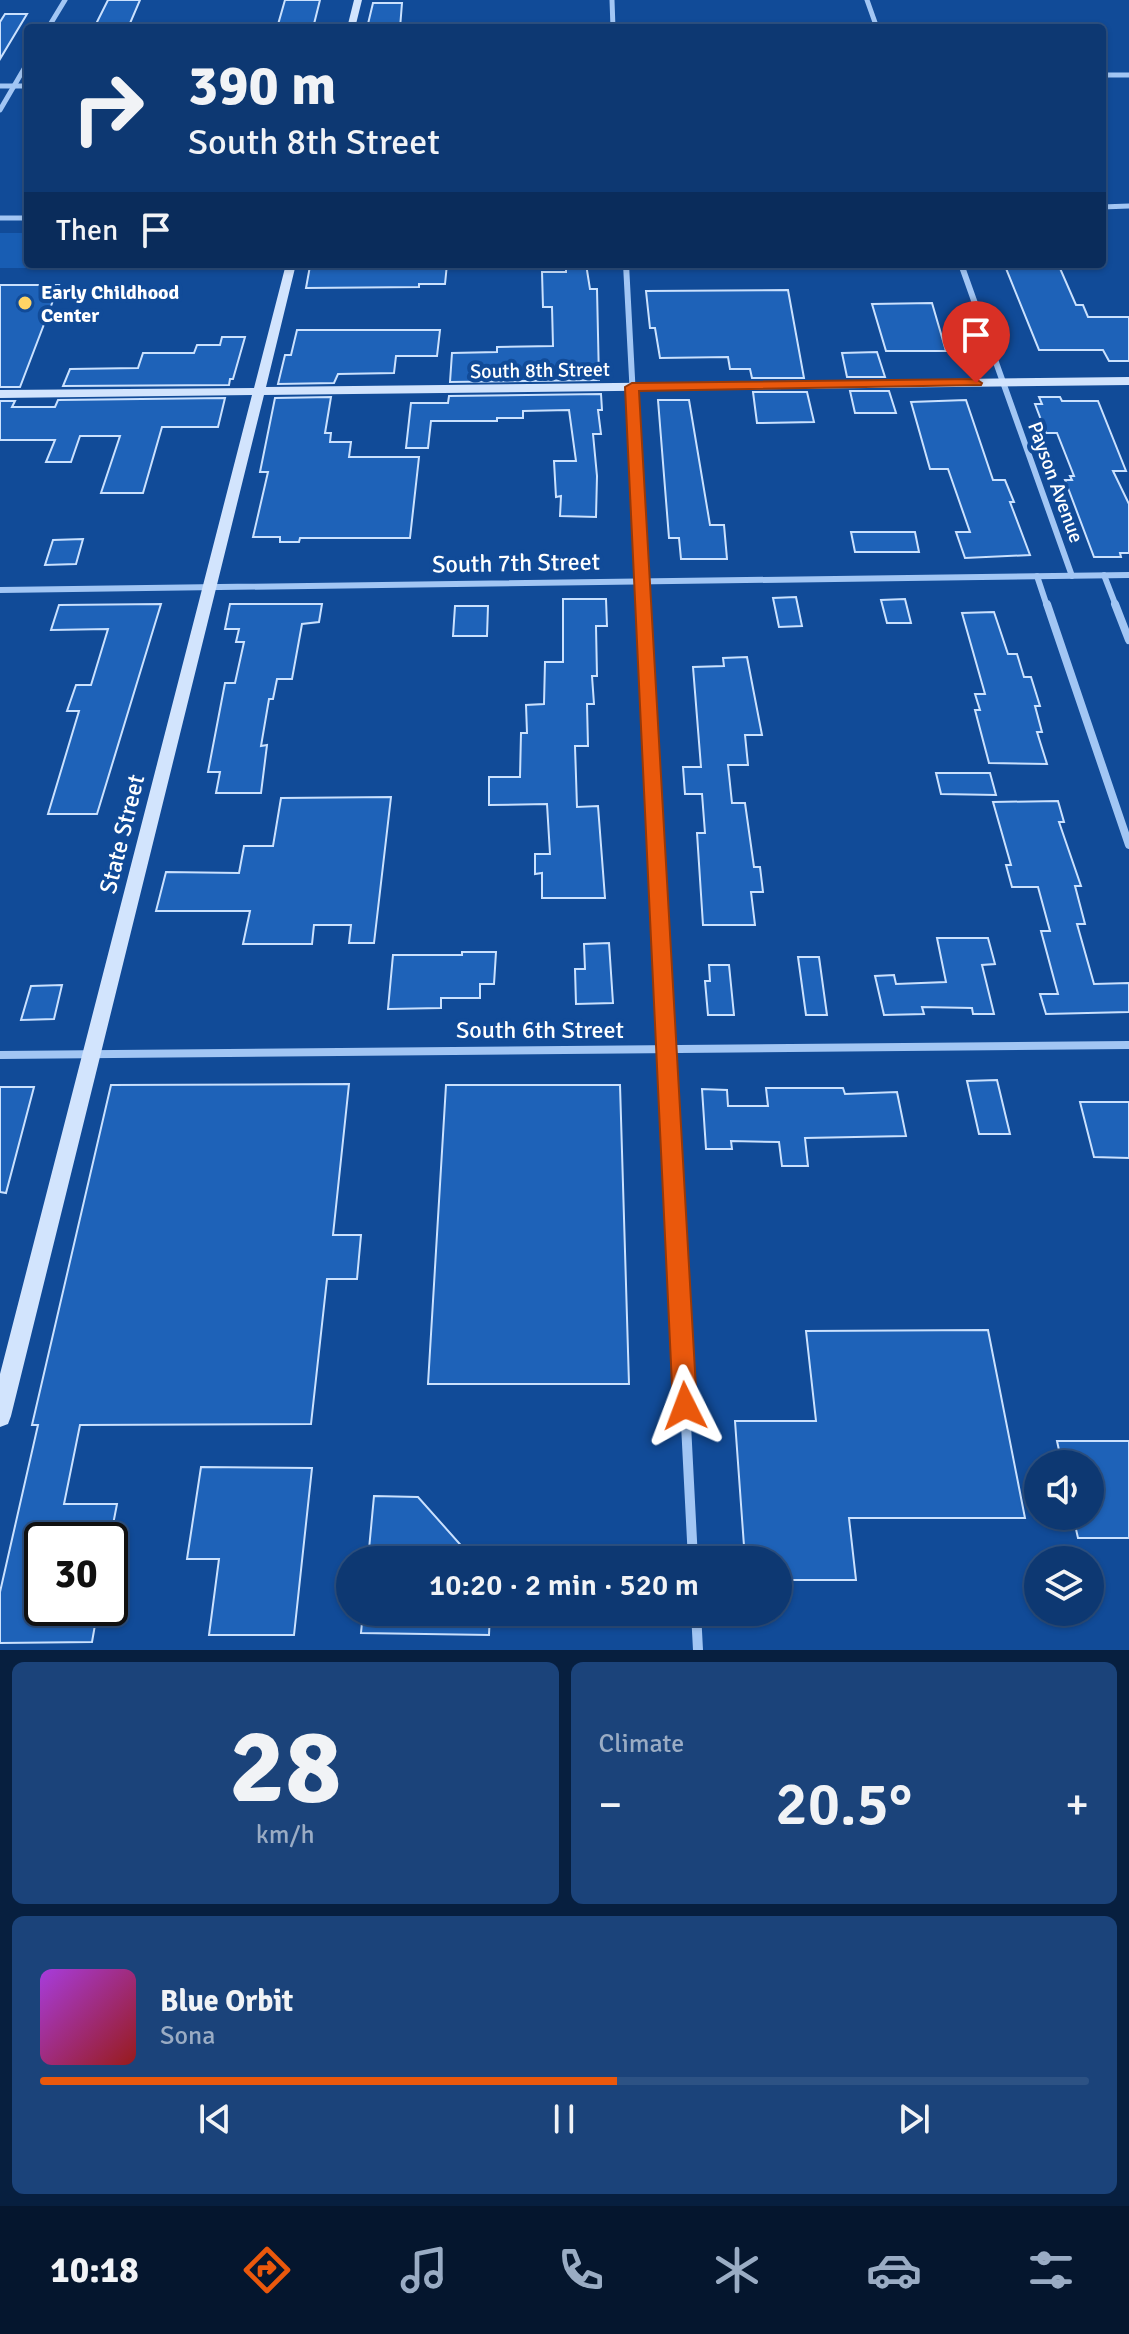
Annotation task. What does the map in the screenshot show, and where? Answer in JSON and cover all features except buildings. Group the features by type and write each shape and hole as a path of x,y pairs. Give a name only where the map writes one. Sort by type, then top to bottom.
{"street":[{"path":"50,24 65,0"},
{"path":"352,24 358,0"},
{"path":"612,0 613,24"},
{"path":"867,0 876,24"},
{"path":"0,110 24,69"},
{"path":"1106,75 1129,75"},
{"path":"0,86 24,86"},
{"path":"1106,207 1129,206"},
{"path":"0,218 24,218"},
{"name":"State Street","path":"0,1416 290,268"},
{"path":"626,268 692,1546"},
{"name":"Payson Avenue","path":"962,268 1072,576"},
{"name":"South 8th Street","path":"0,394 1129,381"},
{"path":"1104,575 1129,640"},
{"name":"South 7th Street","path":"0,590 1129,575"},
{"path":"1037,576 1129,845"},
{"name":"South 6th Street","path":"0,1055 1129,1045"},
{"path":"697,1626 698,1650"}],"shaded area":[{"path":"0,233 24,233 24,268 0,268"}],"place":[{"name":"Early Childhood Center","path":"25,303"}],"route":[{"path":"685,1406 632,387 976,383"}]}
